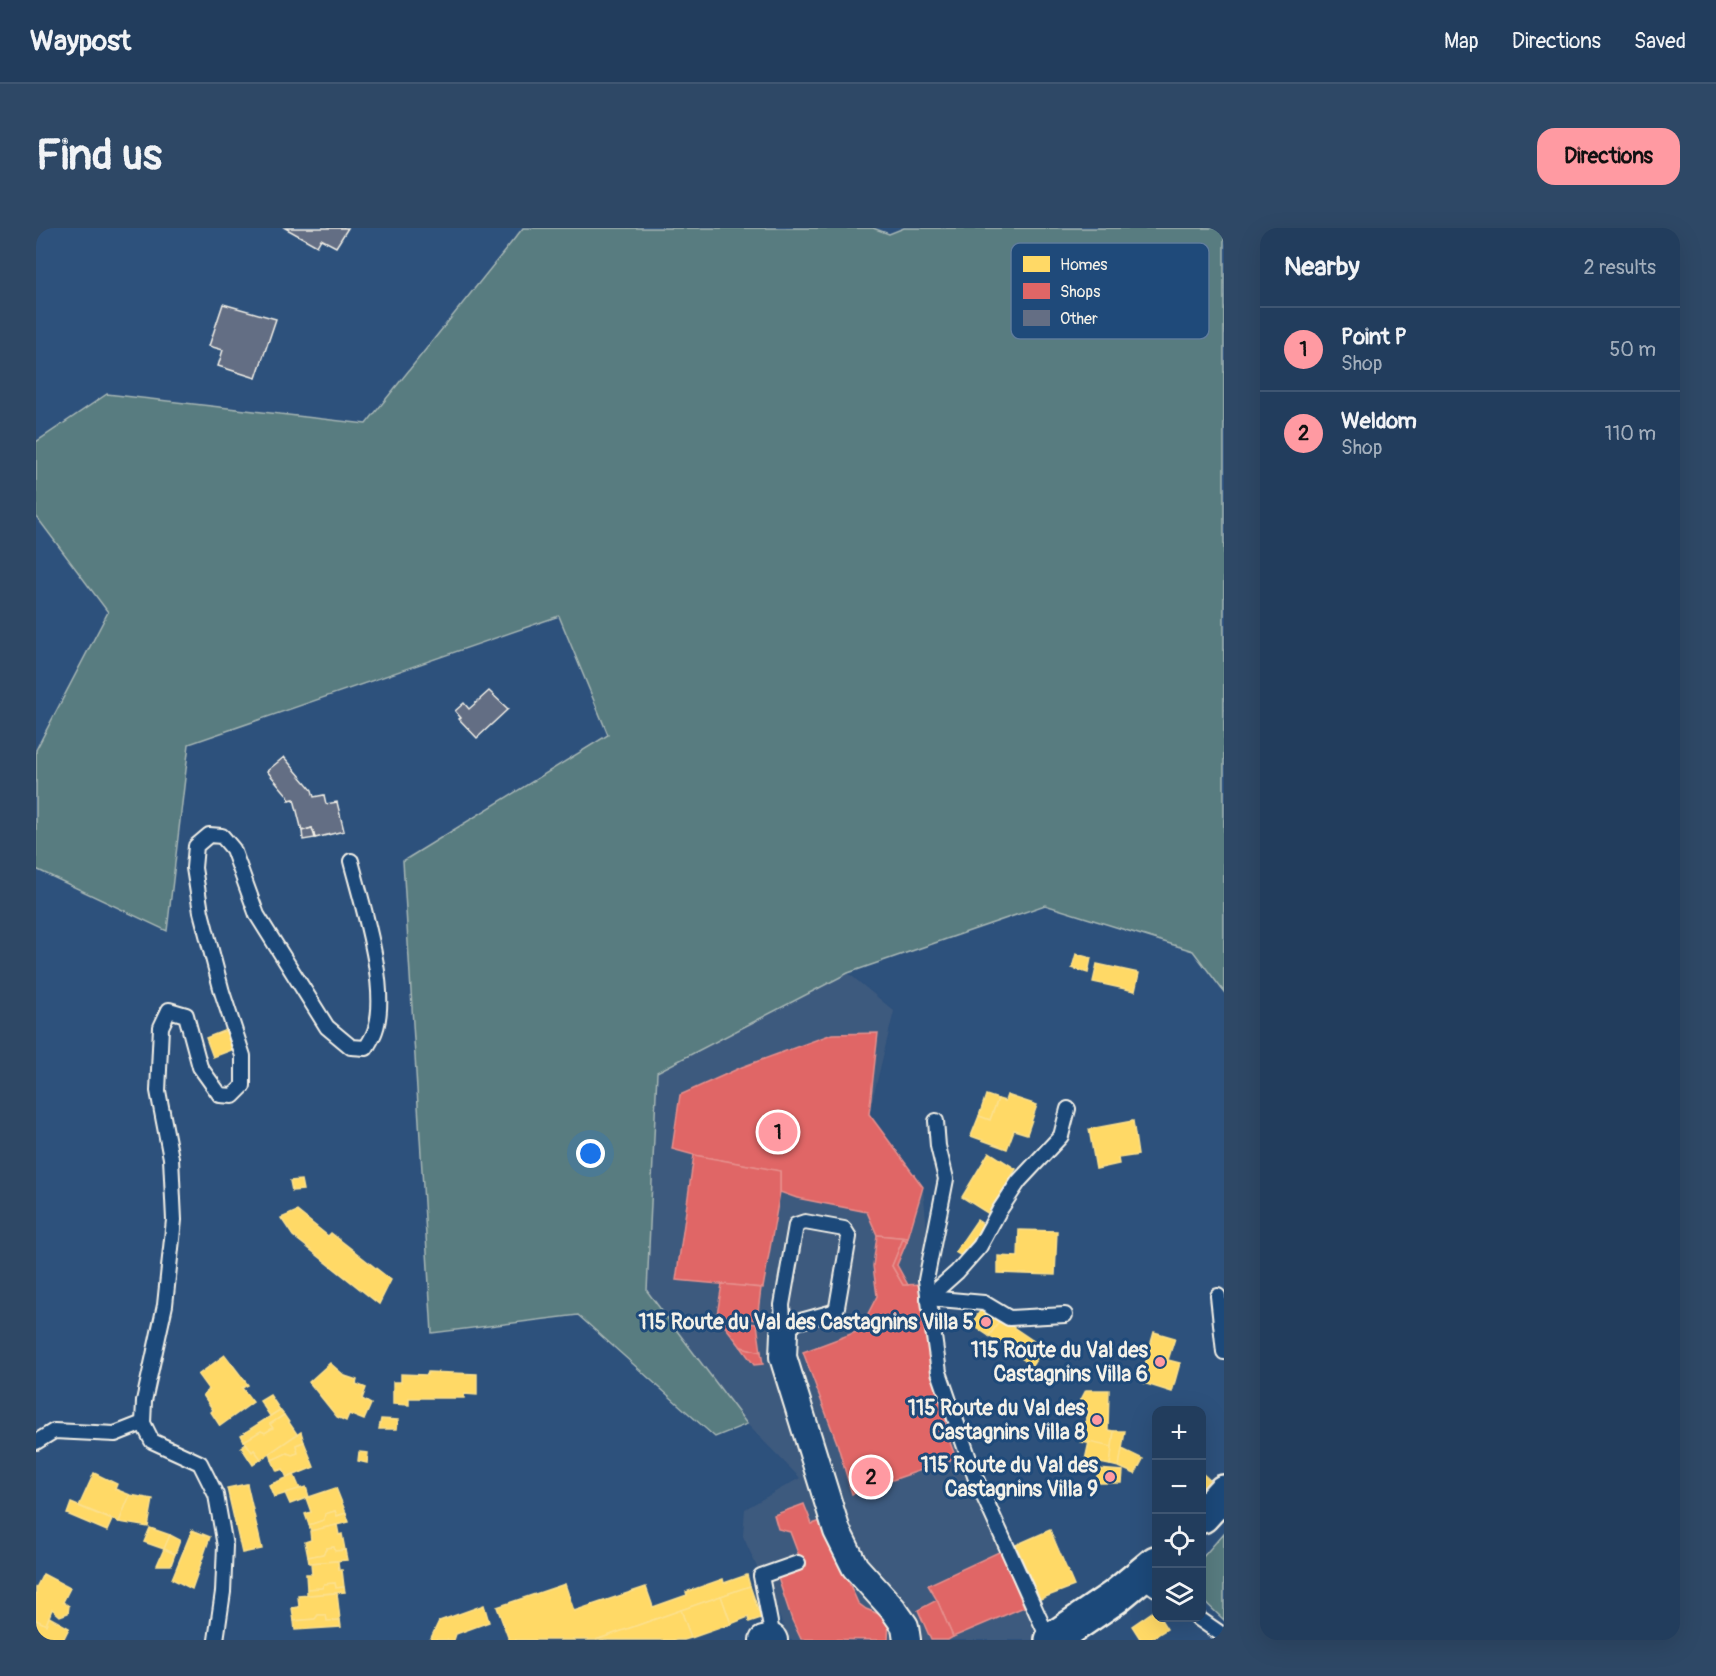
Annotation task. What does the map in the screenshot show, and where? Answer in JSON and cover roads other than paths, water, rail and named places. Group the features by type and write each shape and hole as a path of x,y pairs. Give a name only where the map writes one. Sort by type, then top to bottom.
{"street":[{"path":"784,1333 783,1357 837,1531 855,1567 893,1609 905,1626 908,1640"},
{"path":"1204,1514 1224,1492"},
{"path":"1051,1640 1151,1576"}],"lane":[{"path":"216,1640 223,1592 225,1546 216,1495 200,1463 152,1441 143,1423 144,1401 165,1305 174,1220 171,1158 158,1091 161,1027 169,1010 186,1015 200,1067 220,1095 233,1096 243,1086 243,1056 222,992 201,912 194,868 196,846 209,835 222,836 233,849 257,915 327,1027 351,1047 366,1048 375,1031 380,1002 372,941 351,861"},
{"path":"928,1299 980,1246 1019,1181 1061,1136 1068,1109"},
{"path":"936,1120 938,1146 946,1179 926,1280 939,1372 976,1479 1051,1640"},
{"path":"805,1222 844,1229 849,1237 837,1307 833,1312 797,1322 784,1333 782,1305 796,1225 805,1222"},
{"path":"1218,1296 1224,1352"},
{"path":"928,1299 984,1303 1009,1318 1065,1315"},
{"path":"36,1442 54,1431 115,1434 143,1423"},
{"path":"770,1639 761,1576 798,1563"},
{"path":"1205,1622 1224,1636"}],"place":[{"name":"Point P","path":"778,1132"},
{"name":"115 Route du Val des Castagnins Villa 5","path":"986,1322"},
{"name":"115 Route du Val des Castagnins Villa 6","path":"1160,1362"},
{"name":"115 Route du Val des Castagnins Villa 8","path":"1097,1420"},
{"name":"Weldom","path":"871,1477"},
{"name":"115 Route du Val des Castagnins Villa 9","path":"1110,1477"}]}
